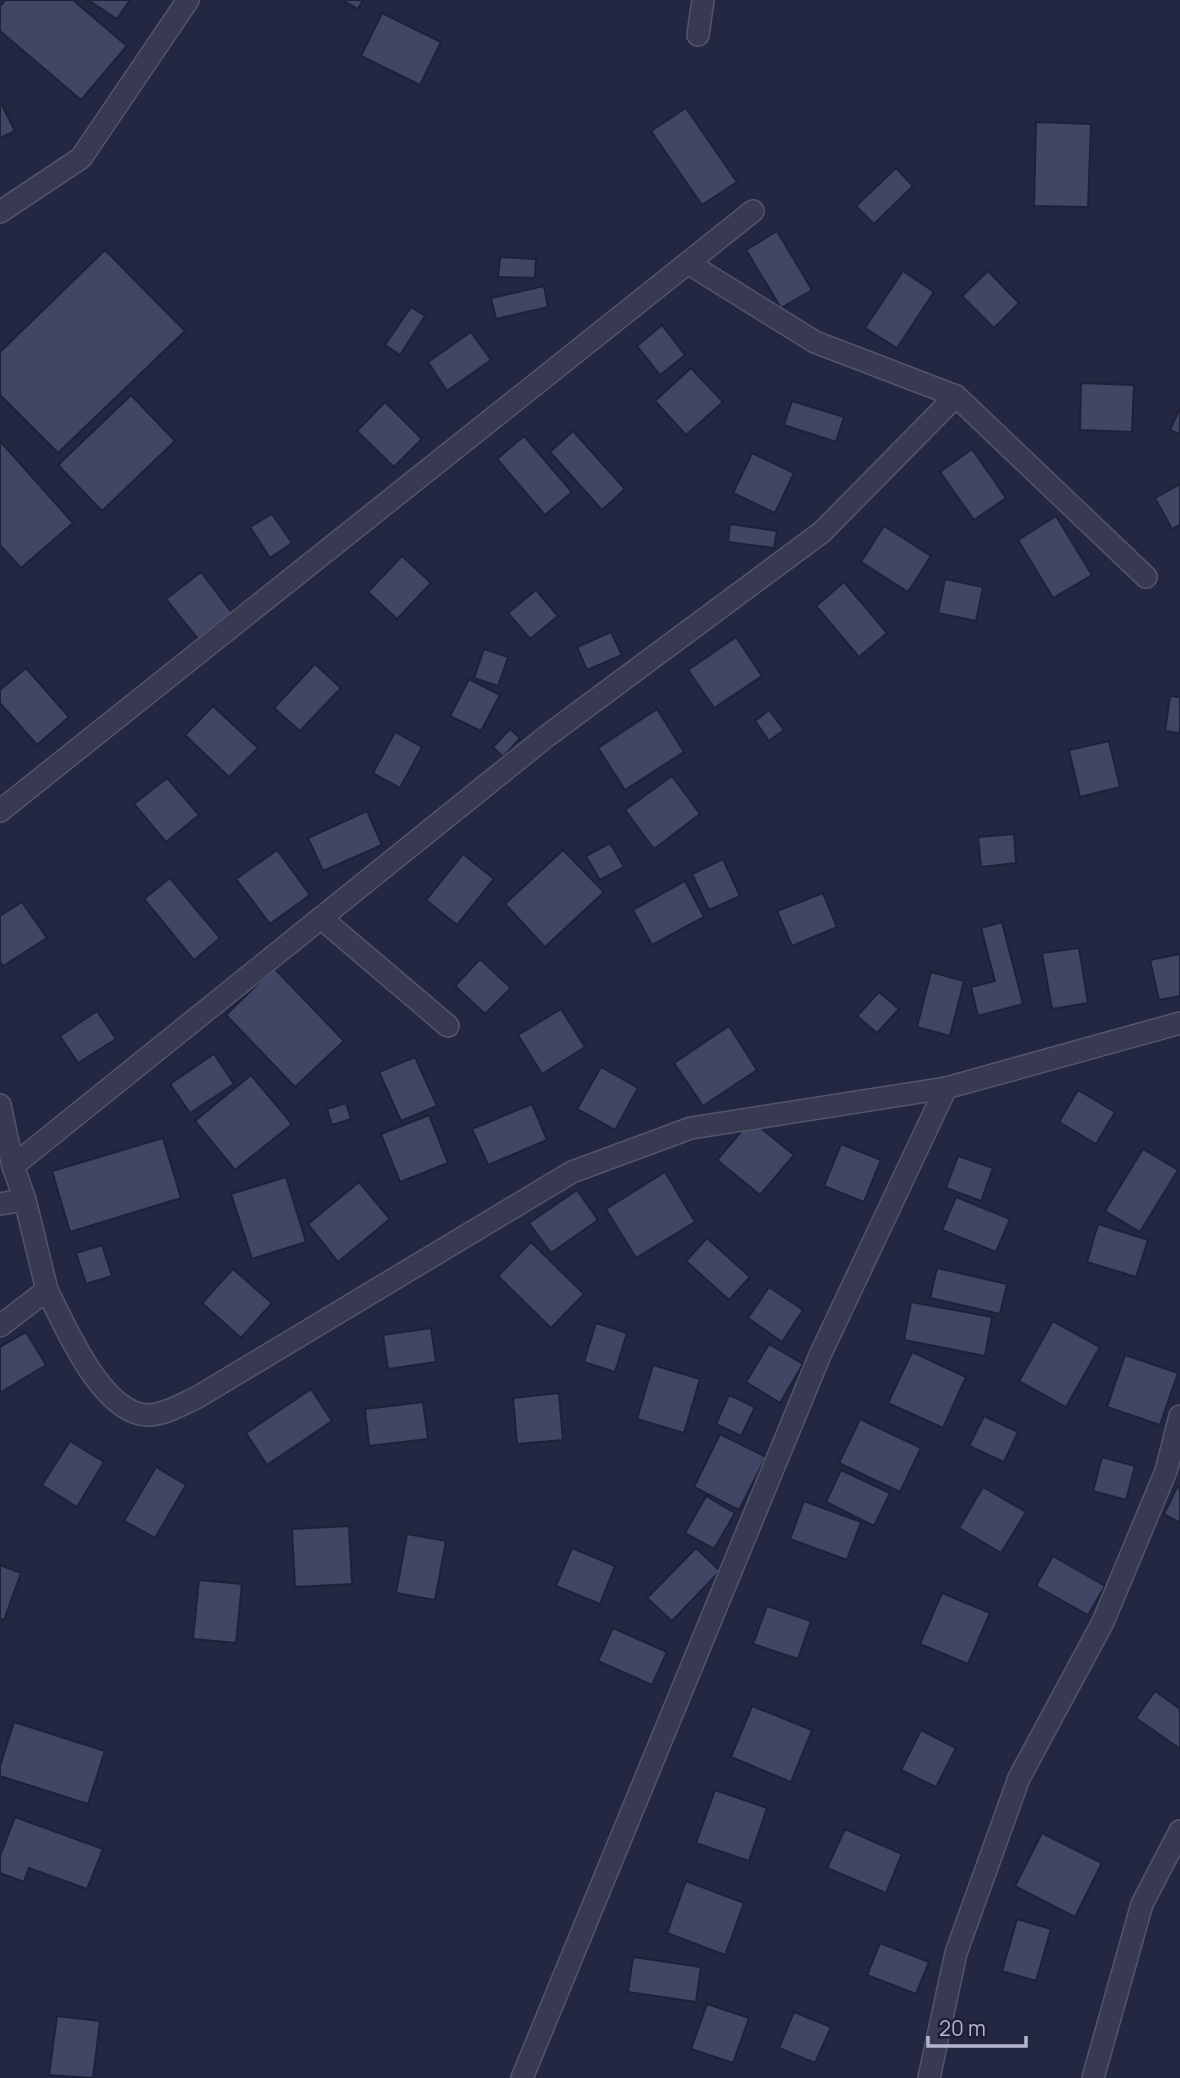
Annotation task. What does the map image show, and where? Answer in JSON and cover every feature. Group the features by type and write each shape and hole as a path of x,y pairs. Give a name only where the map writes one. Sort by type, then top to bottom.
{"street":[{"path":"0,212 81,158 188,0"},
{"path":"698,35 703,0"},
{"path":"0,811 752,211"},
{"path":"688,263 815,342 956,396 1146,577"},
{"path":"13,1166 547,736 822,532 956,396"},
{"path":"321,918 448,1026"},
{"path":"0,1105 13,1166 25,1200 47,1290 79,1355 107,1390 127,1409 151,1415 197,1398 572,1172 691,1128 946,1088 1180,1023"},
{"path":"522,2078 820,1355 946,1088"},
{"path":"0,1204 25,1200"},
{"path":"0,1326 47,1290"},
{"path":"929,2078 956,1953 1019,1778 1102,1622 1166,1471 1180,1416"},
{"path":"1093,2078 1142,1904 1180,1831"}],"building":[{"path":"5,0 73,0 127,46 81,100 0,31 0,6"},
{"path":"88,0 130,0 117,19"},
{"path":"342,0 363,0 358,9"},
{"path":"382,13 441,42 420,85 361,56"},
{"path":"0,101 15,131 0,138"},
{"path":"686,108 737,182 702,205 651,131"},
{"path":"1036,122 1091,124 1088,207 1034,206"},
{"path":"896,168 913,186 874,224 856,206"},
{"path":"777,231 812,290 781,308 746,250"},
{"path":"105,250 185,331 58,453 0,395 0,352"},
{"path":"500,257 536,259 535,278 498,277"},
{"path":"903,271 934,292 897,348 865,328"},
{"path":"988,271 1019,303 994,328 962,296"},
{"path":"544,286 548,307 496,319 491,298"},
{"path":"411,307 425,316 400,355 385,345"},
{"path":"662,325 685,355 660,375 637,346"},
{"path":"471,332 491,360 447,391 428,362"},
{"path":"691,368 723,402 686,435 655,401"},
{"path":"1081,383 1134,385 1132,432 1080,430"},
{"path":"131,395 175,441 102,511 58,465"},
{"path":"792,401 844,417 836,442 784,425"},
{"path":"385,402 422,439 394,467 357,431"},
{"path":"1180,408 1180,434 1170,430"},
{"path":"573,431 625,489 602,510 550,452"},
{"path":"524,436 572,492 545,515 497,459"},
{"path":"0,441 73,523 21,568 0,545"},
{"path":"972,449 1006,498 974,520 940,472"},
{"path":"752,453 794,473 775,513 733,493"},
{"path":"1180,484 1180,525 1172,529 1155,498"},
{"path":"272,514 292,543 270,558 250,527"},
{"path":"1056,516 1092,575 1053,598 1018,540"},
{"path":"730,524 777,531 774,548 728,542"},
{"path":"884,526 931,556 908,592 861,562"},
{"path":"402,556 431,583 397,619 368,592"},
{"path":"201,572 232,613 198,639 166,599"},
{"path":"945,579 983,587 976,621 938,613"},
{"path":"844,582 887,633 859,657 816,606"},
{"path":"536,590 558,616 530,639 508,613"},
{"path":"611,632 622,655 587,670 577,647"},
{"path":"736,637 762,676 714,708 688,670"},
{"path":"484,649 508,657 498,686 474,678"},
{"path":"315,664 341,688 300,731 274,708"},
{"path":"26,668 69,717 37,745 0,703 0,690"},
{"path":"469,679 500,695 481,731 450,716"},
{"path":"1170,696 1180,697 1180,733 1165,731"},
{"path":"213,706 258,748 229,777 185,735"},
{"path":"657,709 684,752 625,790 598,748"},
{"path":"769,710 784,730 769,741 755,721"},
{"path":"510,729 520,738 503,757 493,747"},
{"path":"395,732 422,747 400,788 373,773"},
{"path":"1109,741 1120,787 1080,797 1069,750"},
{"path":"672,776 700,814 654,849 625,810"},
{"path":"167,778 199,815 166,842 134,804"},
{"path":"367,811 382,845 323,871 308,838"},
{"path":"1014,834 1016,863 981,867 978,837"},
{"path":"610,843 624,867 600,880 586,856"},
{"path":"277,850 310,895 270,924 236,879"},
{"path":"563,850 604,892 545,947 505,904"},
{"path":"463,854 494,879 457,925 426,900"},
{"path":"723,859 740,896 709,910 692,874"},
{"path":"170,878 220,938 194,960 144,899"},
{"path":"685,881 704,917 652,945 633,910"},
{"path":"823,893 837,927 792,946 777,911"},
{"path":"22,902 47,938 3,966 0,961 0,916"},
{"path":"1002,922 1023,1004 978,1016 971,987 995,981 981,928"},
{"path":"1079,948 1088,1003 1052,1009 1042,953"},
{"path":"1180,954 1180,996 1159,1000 1150,960"},
{"path":"480,959 511,988 485,1014 455,986"},
{"path":"274,968 344,1041 295,1087 226,1015"},
{"path":"931,972 964,981 950,1036 917,1027"},
{"path":"879,992 899,1009 877,1033 857,1016"},
{"path":"561,1009 585,1047 542,1074 518,1035"},
{"path":"97,1011 116,1039 78,1063 60,1036"},
{"path":"729,1026 757,1070 703,1106 674,1063"},
{"path":"214,1054 234,1084 190,1113 170,1084"},
{"path":"415,1057 437,1106 401,1121 379,1072"},
{"path":"601,1067 638,1088 615,1130 577,1109"},
{"path":"251,1075 292,1124 235,1170 195,1121"},
{"path":"1078,1090 1115,1112 1096,1144 1059,1122"},
{"path":"346,1103 351,1119 332,1125 327,1109"},
{"path":"532,1104 547,1140 488,1165 472,1129"},
{"path":"429,1115 448,1163 400,1182 381,1134"},
{"path":"751,1120 794,1155 760,1195 717,1160"},
{"path":"163,1138 181,1198 70,1232 52,1171"},
{"path":"841,1144 881,1160 864,1202 824,1186"},
{"path":"1143,1149 1178,1170 1140,1232 1105,1211"},
{"path":"958,1156 993,1168 981,1201 946,1188"},
{"path":"665,1172 695,1222 636,1258 606,1209"},
{"path":"286,1177 306,1242 252,1259 231,1194"},
{"path":"359,1182 390,1219 338,1262 308,1224"},
{"path":"577,1190 598,1220 551,1253 529,1223"},
{"path":"956,1197 1010,1219 996,1252 942,1230"},
{"path":"1098,1224 1148,1240 1136,1277 1087,1262"},
{"path":"707,1238 750,1277 729,1300 686,1261"},
{"path":"531,1242 584,1294 551,1328 498,1276"},
{"path":"102,1245 112,1276 86,1284 76,1253"},
{"path":"937,1268 1007,1284 1000,1314 930,1298"},
{"path":"233,1269 272,1303 241,1338 202,1303"},
{"path":"769,1287 803,1310 782,1342 748,1318"},
{"path":"911,1302 992,1317 985,1356 904,1340"},
{"path":"1053,1321 1100,1347 1066,1407 1019,1381"},
{"path":"596,1323 627,1333 615,1372 584,1362"},
{"path":"431,1328 436,1362 388,1369 383,1335"},
{"path":"26,1332 46,1365 0,1393 0,1347"},
{"path":"769,1344 803,1364 780,1403 746,1382"},
{"path":"912,1352 966,1377 943,1428 888,1403"},
{"path":"1125,1355 1178,1373 1160,1425 1107,1407"},
{"path":"653,1365 700,1379 684,1433 637,1419"},
{"path":"311,1389 332,1421 267,1465 246,1433"},
{"path":"559,1393 563,1440 517,1444 513,1398"},
{"path":"729,1395 755,1407 741,1436 716,1424"},
{"path":"423,1402 428,1439 369,1446 365,1409"},
{"path":"984,1416 1018,1432 1004,1462 969,1446"},
{"path":"860,1419 921,1448 900,1492 839,1463"},
{"path":"720,1434 766,1457 739,1510 694,1487"},
{"path":"70,1441 104,1462 77,1507 42,1485"},
{"path":"1102,1457 1135,1466 1126,1500 1093,1491"},
{"path":"156,1467 186,1485 155,1538 124,1521"},
{"path":"841,1470 890,1493 874,1526 826,1502"},
{"path":"983,1487 1026,1512 1001,1553 959,1528"},
{"path":"1177,1487 1180,1488 1180,1523 1164,1514"},
{"path":"706,1496 735,1513 714,1549 685,1533"},
{"path":"804,1501 861,1522 847,1560 790,1539"},
{"path":"349,1526 352,1584 295,1587 292,1529"},
{"path":"407,1534 446,1541 435,1600 396,1593"},
{"path":"572,1548 615,1566 600,1604 556,1586"},
{"path":"696,1548 720,1571 672,1621 647,1598"},
{"path":"1053,1556 1105,1586 1088,1615 1036,1586"},
{"path":"0,1565 21,1573 4,1620 0,1619"},
{"path":"199,1580 242,1584 236,1643 193,1639"},
{"path":"942,1593 990,1613 968,1664 920,1644"},
{"path":"767,1606 811,1621 798,1659 753,1644"},
{"path":"613,1628 667,1652 652,1685 598,1661"},
{"path":"1155,1691 1180,1709 1180,1749 1136,1718"},
{"path":"752,1706 812,1730 791,1782 731,1757"},
{"path":"14,1722 105,1751 88,1804 0,1776 0,1766"},
{"path":"921,1730 956,1748 936,1787 901,1770"},
{"path":"715,1790 767,1808 749,1861 696,1843"},
{"path":"15,1817 103,1849 87,1889 29,1868 24,1882 0,1873 0,1856"},
{"path":"845,1829 902,1854 886,1893 827,1868"},
{"path":"1042,1833 1102,1863 1075,1917 1015,1886"},
{"path":"686,1881 744,1903 725,1955 667,1933"},
{"path":"1017,1919 1051,1929 1036,1981 1002,1971"},
{"path":"880,1943 929,1962 916,1994 867,1975"},
{"path":"633,1957 701,1967 696,2002 628,1992"},
{"path":"707,2004 749,2018 733,2063 691,2049"},
{"path":"794,2012 831,2027 815,2063 779,2048"},
{"path":"57,2016 100,2021 93,2078 49,2075"}]}
